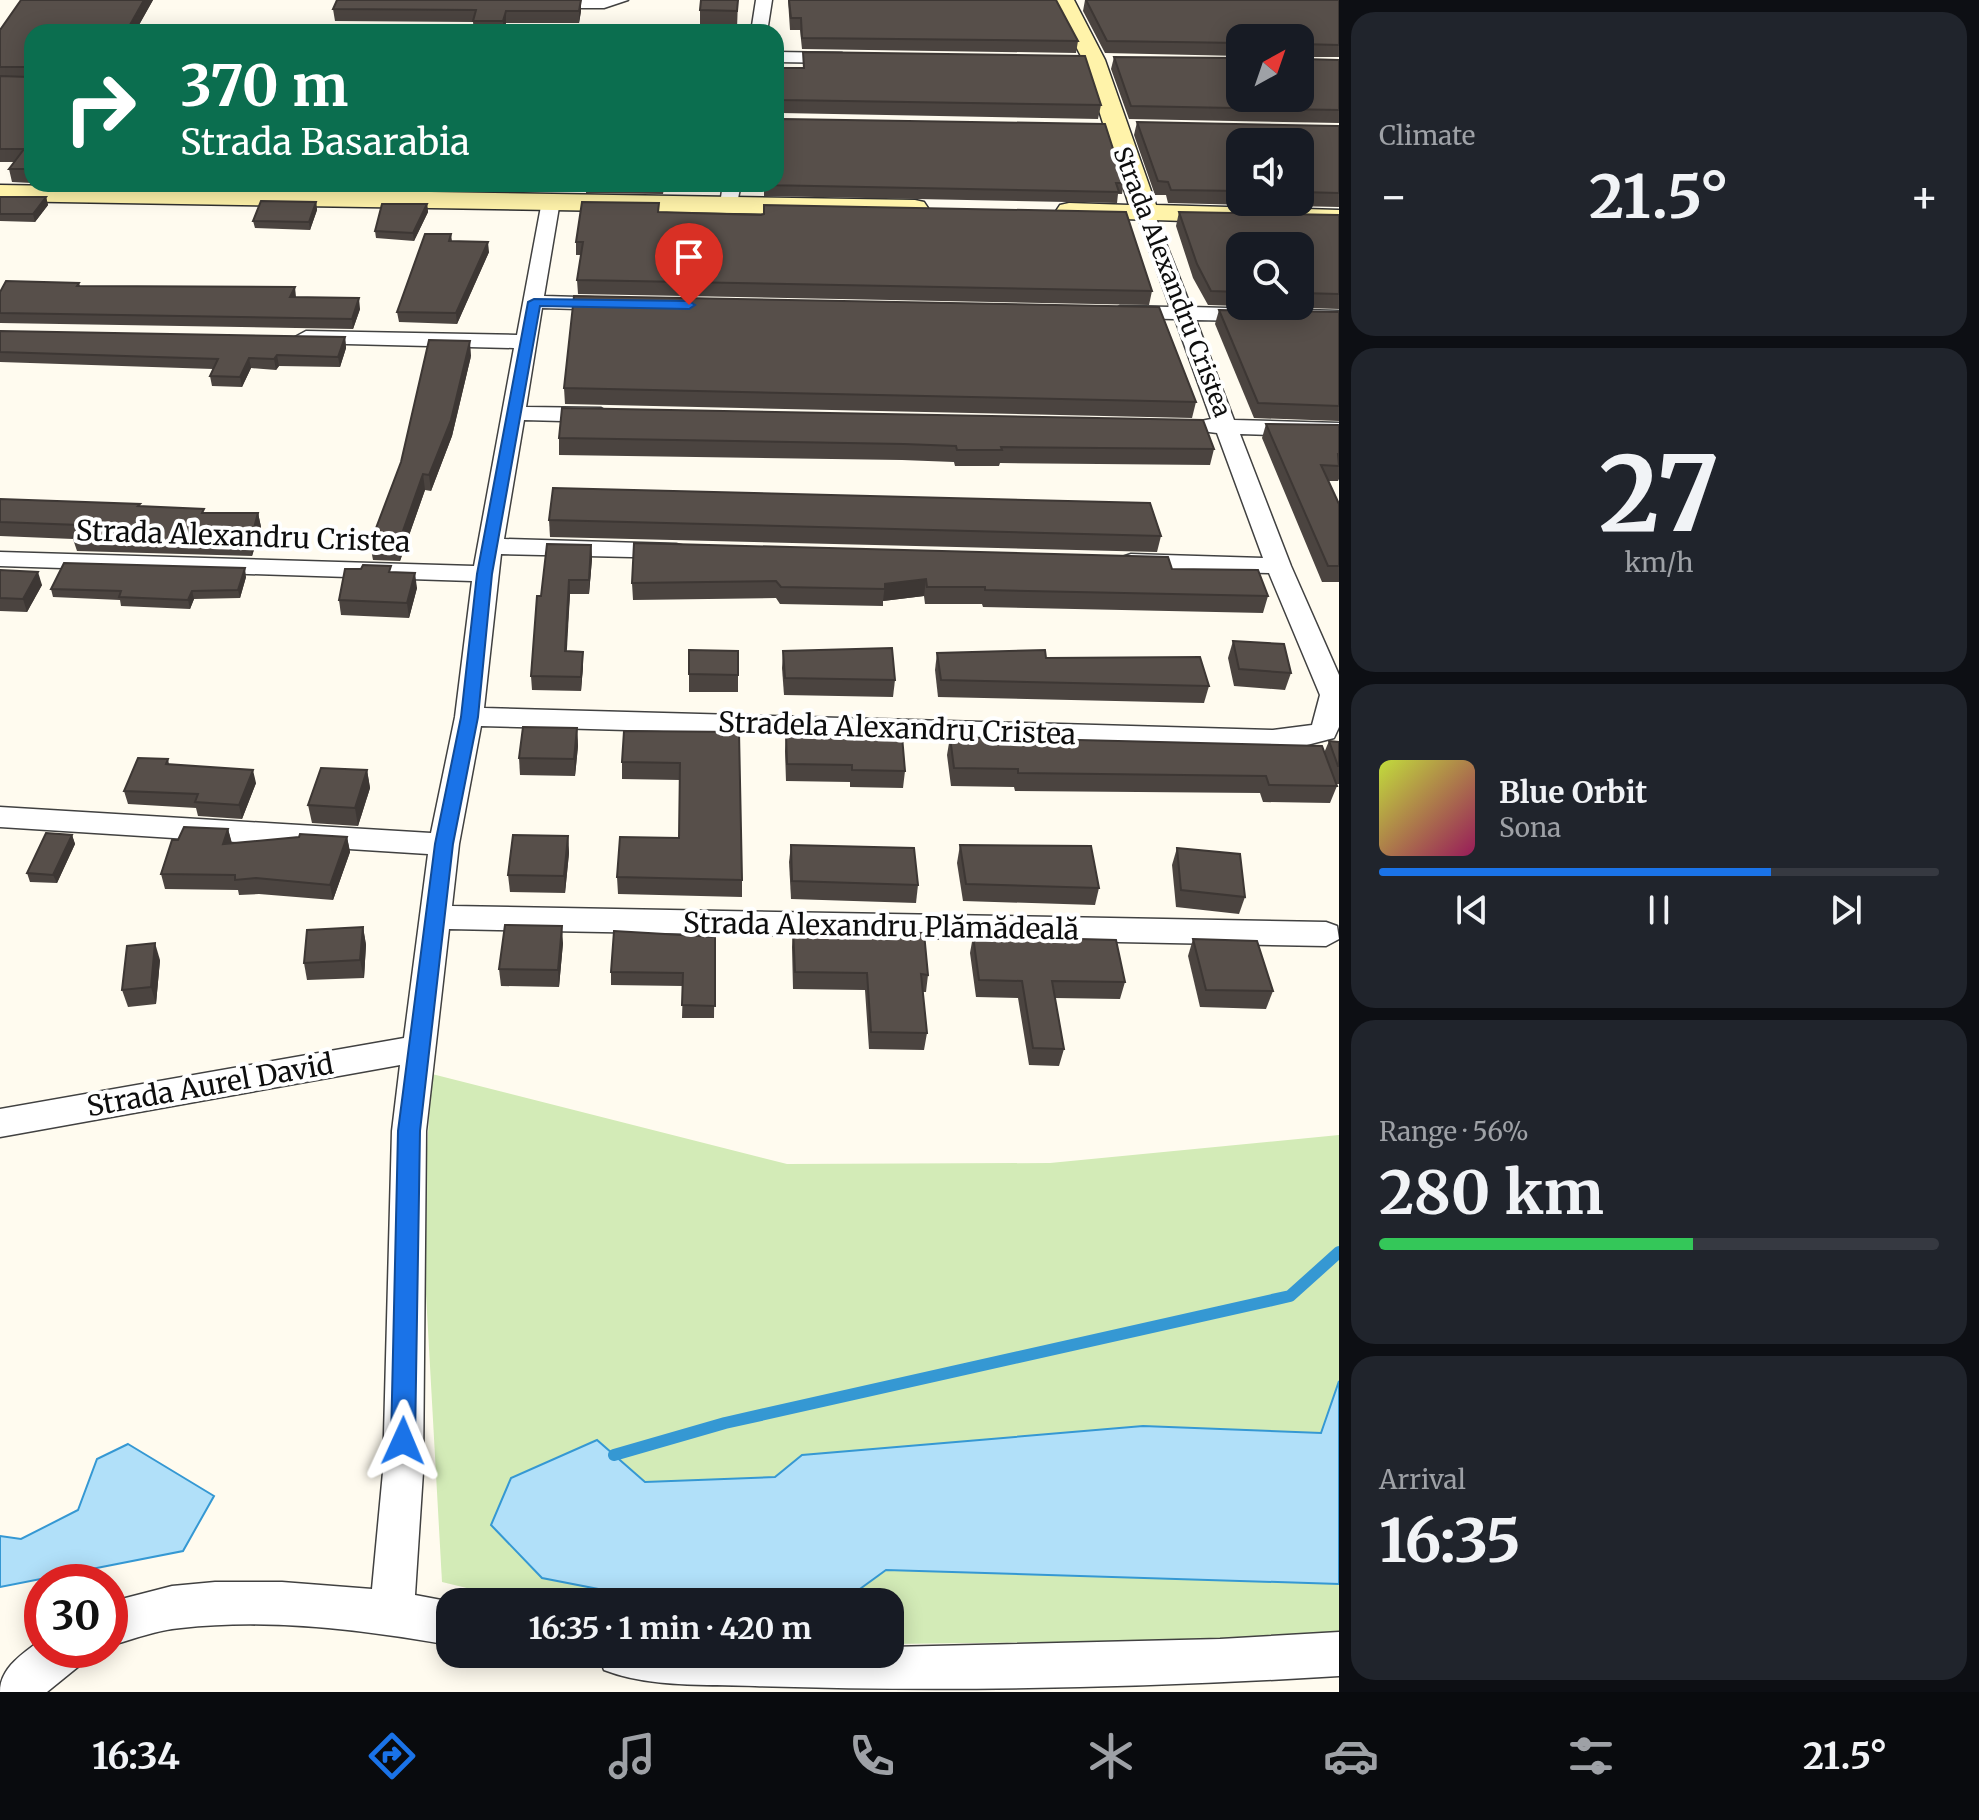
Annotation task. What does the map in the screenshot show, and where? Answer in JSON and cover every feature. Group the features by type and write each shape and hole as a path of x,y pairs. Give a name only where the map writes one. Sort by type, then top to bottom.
{"street":[{"path":"528,2 604,3 620,0"},
{"path":"760,24 764,0"},
{"name":"Strada Alexandru Cristea","path":"1063,0 1093,60 1145,213 1278,566 1334,695 1324,731"},
{"path":"784,57 855,58"},
{"path":"0,193 551,201 730,194 944,209"},
{"path":"392,1613 403,1472 409,1131 444,844 469,717 487,560 516,413 551,201"},
{"path":"1037,211 1339,218"},
{"path":"534,302 629,304"},
{"path":"1106,312 1339,317"},
{"path":"290,337 526,342"},
{"path":"516,413 620,415"},
{"path":"1179,426 1339,430"},
{"name":"Strada Alexandru Cristea","path":"0,559 487,560 695,551"},
{"path":"1104,562 1278,566"},
{"name":"Stradela Alexandru Cristea","path":"469,717 1273,739 1303,737 1324,731"},
{"path":"0,817 444,844"},
{"name":"Strada Alexandru Plămădeală","path":"437,917 1326,934"},
{"name":"Strada Aurel David","path":"0,1123 420,1048"},
{"path":"128,1619 179,1606 292,1603 436,1621"},
{"path":"825,1668 861,1670 1220,1661 1339,1654"},
{"path":"18,1692 41,1668"}],"green space":[{"path":"432,1074 787,1164 1050,1163 1339,1135 1339,1639 904,1644 904,1588 467,1588 442,1582 422,1222"}],"water":[{"path":"1339,1381 1339,1584 886,1570 861,1588 593,1588 542,1578 491,1525 511,1478 597,1440 645,1482 775,1477 802,1455 1143,1426 1321,1433"},
{"path":"128,1444 214,1496 183,1551 117,1564 24,1564 24,1582 0,1587 0,1536 21,1539 78,1510 97,1459"}],"building":[{"path":"21,0 144,0 130,24 24,24 24,67 0,67 0,30"},
{"path":"337,0 581,0 579,11 506,11 503,21 473,21 476,10 333,9"},
{"path":"701,0 738,0 737,11 700,10"},
{"path":"789,0 1056,0 1078,41 802,38 801,18 791,18"},
{"path":"1086,0 1339,0 1339,45 1314,44 1314,24 1226,24 1226,43 1107,41"},
{"path":"803,52 1085,56 1101,105 784,100 784,68 804,68"},
{"path":"1114,57 1226,58 1226,108 1131,106"},
{"path":"1314,59 1339,60 1339,110 1314,110"},
{"path":"0,76 24,77 24,149 0,149"},
{"path":"784,119 1105,124 1124,183 1116,183 1119,192 784,185"},
{"path":"1137,122 1339,126 1339,193 1314,192 1314,128 1226,128 1226,191 1171,190 1168,182 1158,181"},
{"path":"24,149 24,169 9,169"},
{"path":"0,197 46,197 33,214 0,214"},
{"path":"261,201 316,202 309,222 253,221"},
{"path":"582,202 659,203 658,212 761,215 764,214 764,205 1126,212 1152,291 577,280 583,242 576,242"},
{"path":"382,204 427,204 413,233 375,231"},
{"path":"1179,212 1226,213 1226,216 1339,215 1339,294 1314,293 1314,232 1226,232 1226,292 1211,291 1197,264"},
{"path":"425,234 451,234 449,241 488,242 456,313 397,312"},
{"path":"6,281 79,283 77,286 295,287 290,297 359,298 352,319 0,313 0,292"},
{"path":"574,296 1159,307 1196,402 564,388"},
{"path":"1219,310 1226,310 1226,320 1314,320 1314,312 1339,312 1339,406 1258,403"},
{"path":"0,331 345,337 338,357 277,355 274,359 249,358 240,377 210,376 218,359 0,352"},
{"path":"429,340 470,341 451,420 429,475 423,474 398,545 370,544 401,462"},
{"path":"562,408 1203,420 1214,449 1001,447 1002,450 957,450 956,446 904,444 559,438"},
{"path":"1266,424 1339,425 1339,466 1321,465 1339,504 1339,566 1328,566"},
{"path":"553,488 1150,503 1161,536 549,520"},
{"path":"0,499 140,504 138,506 204,509 202,513 258,513 250,543 73,537 79,525 0,522"},
{"path":"634,543 1168,557 1172,569 1258,570 1268,596 985,590 985,587 927,587 926,579 885,584 885,589 781,587 776,581 632,583"},
{"path":"547,544 591,545 589,580 569,580 565,651 583,652 581,677 531,676 537,596 541,596"},
{"path":"64,563 245,568 238,590 192,591 188,600 119,597 121,591 51,589"},
{"path":"363,565 391,566 389,572 415,573 407,603 339,600 345,569 361,569"},
{"path":"0,570 38,572 23,599 0,598"},
{"path":"1233,641 1284,644 1291,673 1239,669"},
{"path":"892,648 895,680 785,678 783,651"},
{"path":"689,650 738,651 738,675 689,674"},
{"path":"1045,650 1046,658 1200,657 1209,686 941,680 937,653"},
{"path":"523,727 577,728 574,759 519,758"},
{"path":"624,731 739,732 742,880 617,877 620,837 679,838 680,763 622,762"},
{"path":"786,734 902,736 905,771 852,770 852,765 787,764"},
{"path":"950,737 1322,746 1337,786 1269,785 1266,776 1018,773 1018,769 954,768"},
{"path":"1329,741 1339,742 1339,766 1338,766"},
{"path":"138,758 168,759 166,764 253,770 239,805 195,802 198,794 124,791"},
{"path":"321,768 367,770 355,808 308,805"},
{"path":"184,827 228,829 223,844 299,837 300,834 347,837 330,885 256,878 235,880 235,875 161,874 172,840 178,840"},
{"path":"46,833 72,835 53,875 27,873"},
{"path":"513,835 568,836 564,876 508,875"},
{"path":"791,845 914,848 918,885 792,881"},
{"path":"960,845 1091,846 1099,888 966,884"},
{"path":"1177,848 1240,854 1245,897 1181,890"},
{"path":"505,925 562,926 558,970 499,969"},
{"path":"363,927 360,960 304,963 307,930"},
{"path":"793,930 924,933 928,975 921,974 927,1033 871,1032 867,973 795,972"},
{"path":"614,931 715,937 715,1006 682,1005 683,973 611,972"},
{"path":"973,936 1116,940 1125,982 1052,981 1064,1049 1033,1048 1022,981 979,980"},
{"path":"1193,939 1257,941 1273,991 1206,990"},
{"path":"155,943 151,987 122,990 127,946"}],"waterway":[{"path":"614,1455 725,1423 1290,1296 1339,1252"}],"route":[{"path":"403,1441 409,1131 444,844 469,717 485,574 534,302 689,305"}]}
